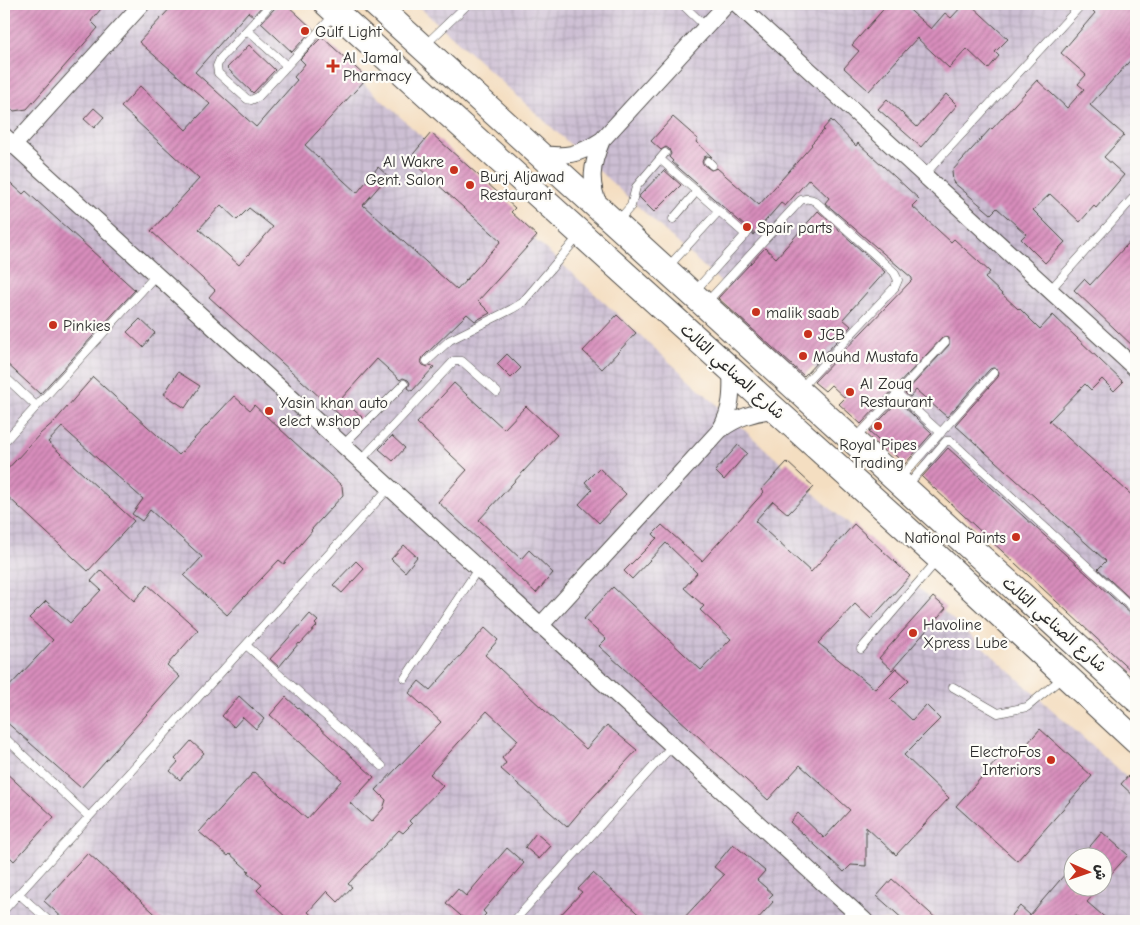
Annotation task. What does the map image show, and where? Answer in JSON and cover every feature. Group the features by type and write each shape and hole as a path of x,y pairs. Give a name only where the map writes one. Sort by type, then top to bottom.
{"main road":[{"name":"شارع الصناعي الثالث","path":"375,4 1136,698"},
{"name":"شارع الصناعي الثالث","path":"332,8 939,558 1136,741"},
{"path":"1110,717 1136,726"}],"street":[{"path":"142,4 9,141 672,746 848,916 865,921"},
{"path":"538,153 555,156 572,155 588,150 602,140 727,4"},
{"path":"738,4 1136,369"},
{"path":"602,140 595,157 592,175 594,194 608,217"},
{"path":"720,430 730,408 732,396 731,369"},
{"path":"540,626 720,430 745,415 775,410"}],"lane":[{"path":"272,4 220,59 216,66 218,73 244,97 251,100 258,97 287,66 332,8"},
{"path":"422,47 468,4"},
{"path":"682,4 706,26"},
{"path":"924,175 1082,4"},
{"path":"247,30 287,66"},
{"path":"608,217 631,206 636,187 662,156 697,192 748,233 699,299"},
{"path":"673,219 697,192"},
{"path":"1050,290 1136,195"},
{"path":"699,299 804,199 816,201 894,272 898,280 895,287 798,390"},
{"path":"666,269 719,211"},
{"path":"427,361 442,346 458,335 512,309 522,302 581,234"},
{"path":"4,442 156,275"},
{"path":"853,440 945,342"},
{"path":"360,461 454,362 462,361 497,392"},
{"path":"901,484 941,433 994,374"},
{"path":"4,376 36,406"},
{"path":"342,445 404,384"},
{"path":"897,393 941,433"},
{"path":"901,484 946,441 951,441 1136,611"},
{"path":"4,910 389,488"},
{"path":"861,649 939,558"},
{"path":"406,678 478,569"},
{"path":"246,644 382,766"},
{"path":"953,687 998,713 1027,706 1066,675"},
{"path":"4,737 89,817"},
{"path":"514,921 672,746"},
{"path":"19,894 49,921"}],"shaded area":[{"path":"4,4 276,4 1136,786 1136,921 4,921"},
{"path":"416,4 1136,4 1136,662 456,40"}],"building":[{"path":"4,4 105,4 91,21 98,28 27,109 14,111 4,103"},
{"path":"174,4 264,4 253,16 248,12 195,72 256,127 297,80 294,77 305,64 300,59 322,37 367,78 305,145 357,193 378,167 388,176 363,205 457,290 501,241 409,159 431,133 515,208 511,212 537,236 478,301 490,313 475,321 467,314 423,357 421,362 423,365 434,367 412,391 408,388 410,383 408,380 403,378 400,380 377,359 341,399 362,417 353,427 209,297 215,290 151,231 199,179 121,107 140,86 186,130 210,104 139,42","holes":["221,205 237,220 249,208 273,227 239,265 199,229"]},
{"path":"276,4 286,4 313,29 292,52 261,23 275,8"},
{"path":"888,4 903,4 931,29 945,13 951,18 964,4 970,4 1008,39 995,52 999,56 988,69 967,49 949,68 917,38 869,91 844,68 859,51 852,45"},
{"path":"1100,4 1136,4 1136,54 1090,105 1124,135 1104,157 1124,175 1096,208 1094,206 1080,222 1050,194 1033,210 1065,242 1045,263 1021,239 1026,234 997,208 991,214 953,182 952,171 1037,80 1067,108 1084,89 1078,84 1086,75 1061,53 1095,13 1093,11"},
{"path":"249,45 275,70 253,93 227,68"},
{"path":"946,94 957,105 921,147 878,109 887,99 917,127"},
{"path":"94,108 104,117 94,128 84,119"},
{"path":"673,117 698,139 696,142 712,157 704,157 702,162 704,165 711,170 717,168 759,205 812,145 831,120 856,146 858,143 919,199 912,206 951,242 954,239 990,272 985,278 1040,329 1053,315 1123,382 1114,391 1102,379 1091,390 1085,384 1049,421 1136,499 1136,604 1098,569 1106,561 955,425 998,377 999,372 997,369 990,369 947,417 916,390 910,397 905,393 949,345 949,338 943,337 861,424 839,404 845,398 831,385 825,391 814,382 912,278 825,203 829,198 809,179 785,206 781,203 753,235 751,228 746,227 672,162 669,157 671,154 669,149 666,147 661,150 651,141"},
{"path":"664,170 681,185 654,212 639,197"},
{"name":"Pinkies","path":"4,177 23,194 26,191 135,290 40,394 4,361"},
{"path":"818,211 885,272 843,319 851,326 804,376 718,298 765,248 776,258"},
{"path":"1136,235 1136,349 1074,290 1084,279 1090,285"},
{"path":"617,315 636,333 602,369 583,351"},
{"path":"140,319 155,333 143,347 127,332"},
{"path":"507,354 521,368 511,378 497,364"},
{"path":"178,372 200,386 185,408 164,394"},
{"path":"93,377 179,455 234,396 250,410 254,405 342,486 343,495 311,530 284,564 279,560 227,615 184,576 202,557 150,510 142,521 132,514 143,499 62,427 48,442 134,521 88,571 4,493 4,473 40,434 55,421"},
{"path":"454,383 504,429 526,406 557,435 479,520 521,559 529,550 553,573 536,593 438,502 467,470 417,423"},
{"path":"898,401 932,433 905,464 869,432"},
{"path":"392,436 405,448 393,461 379,449"},
{"path":"738,445 747,453 724,480 715,471"},
{"path":"948,448 1132,615 1136,616 1136,675 922,477"},
{"path":"787,462 814,487 788,514 773,501 755,521 811,572 854,524 910,576 871,619 855,604 818,643 875,689 896,668 909,680 890,699 912,720 926,705 940,719 904,755 949,798 896,855 866,827 866,866 851,865 844,872 790,822 798,813 824,838 850,810 800,765 768,800 599,646 606,639 584,619 613,587 701,670 731,639 700,610 704,606 684,588 697,573 666,543 632,579 624,571 657,538 653,534 662,525 702,561 764,492 761,490"},
{"path":"599,468 626,494 599,523 579,504 592,490 585,482"},
{"path":"404,545 417,557 405,572 391,559"},
{"path":"356,561 364,569 342,593 333,585"},
{"path":"101,570 134,601 148,585 198,630 167,665 180,677 81,788 4,720 4,692 53,640 29,618 46,601 70,623 101,590 91,581"},
{"name":"Havoline Xpress Lube","path":"933,597 946,608 892,670 879,658"},
{"path":"310,614 318,621 315,624 317,626 299,643 279,667 270,659"},
{"path":"485,628 498,640 485,655 586,749 607,725 637,750 567,827 501,769 506,763 502,758 518,740 487,711 430,774 443,786 409,821 412,824 403,833 399,830 348,884 352,887 338,902 327,891 308,912 318,921 290,921 257,890 262,885 247,872 249,871 230,854 228,856 199,832 254,772 307,819 342,780 270,715 286,697 374,777 350,803 371,822 383,809 386,800 376,790 441,722 409,693 419,681 430,690"},
{"path":"239,696 264,719 256,729 243,717 234,727 222,716"},
{"path":"1040,729 1092,776 1017,861 956,806 1005,751 1014,759"},
{"path":"191,741 204,753 180,780 170,771 178,762 175,759"},
{"path":"4,771 54,817 14,861 4,851"},
{"path":"1128,776 1136,784 1136,798 1121,784"},
{"path":"1102,832 1128,855 1112,873 1112,848 1088,848"},
{"path":"536,833 551,846 539,859 525,847"},
{"path":"733,844 765,871 757,880 773,894 769,898 773,902 756,921 681,921 724,875 714,867"},
{"path":"507,848 524,863 483,911 486,914 479,921 467,921 446,903 458,889 466,896"},
{"path":"88,853 163,921 66,921 44,901"},
{"path":"593,873 646,921 555,921 582,892 578,889"},
{"path":"1062,878 1062,898 1090,898 1087,902 1109,921 1083,921 1075,915 1070,921 1007,921 1020,906 1030,915"},
{"path":"892,879 939,921 905,921 877,896"}],"place":[{"name":"Gulf Light","path":"305,31"},
{"name":"Al Jamal Pharmacy","path":"333,66"},
{"name":"Al Wakre Gent. Salon","path":"454,170"},
{"name":"Burj Aljawad Restaurant","path":"470,185"},
{"name":"Spair parts","path":"747,227"},
{"name":"malik saab","path":"756,312"},
{"name":"Pinkies","path":"53,325"},
{"name":"JCB","path":"808,334"},
{"name":"Mouhd Mustafa","path":"803,356"},
{"name":"Al Zouq Restaurant","path":"850,392"},
{"name":"Yasin khan auto elect w.shop","path":"269,411"},
{"name":"Royal Pipes Trading","path":"878,426"},
{"name":"National Paints","path":"1016,537"},
{"name":"Havoline Xpress Lube","path":"913,633"},
{"name":"ElectroFos Interiors","path":"1051,760"}]}
